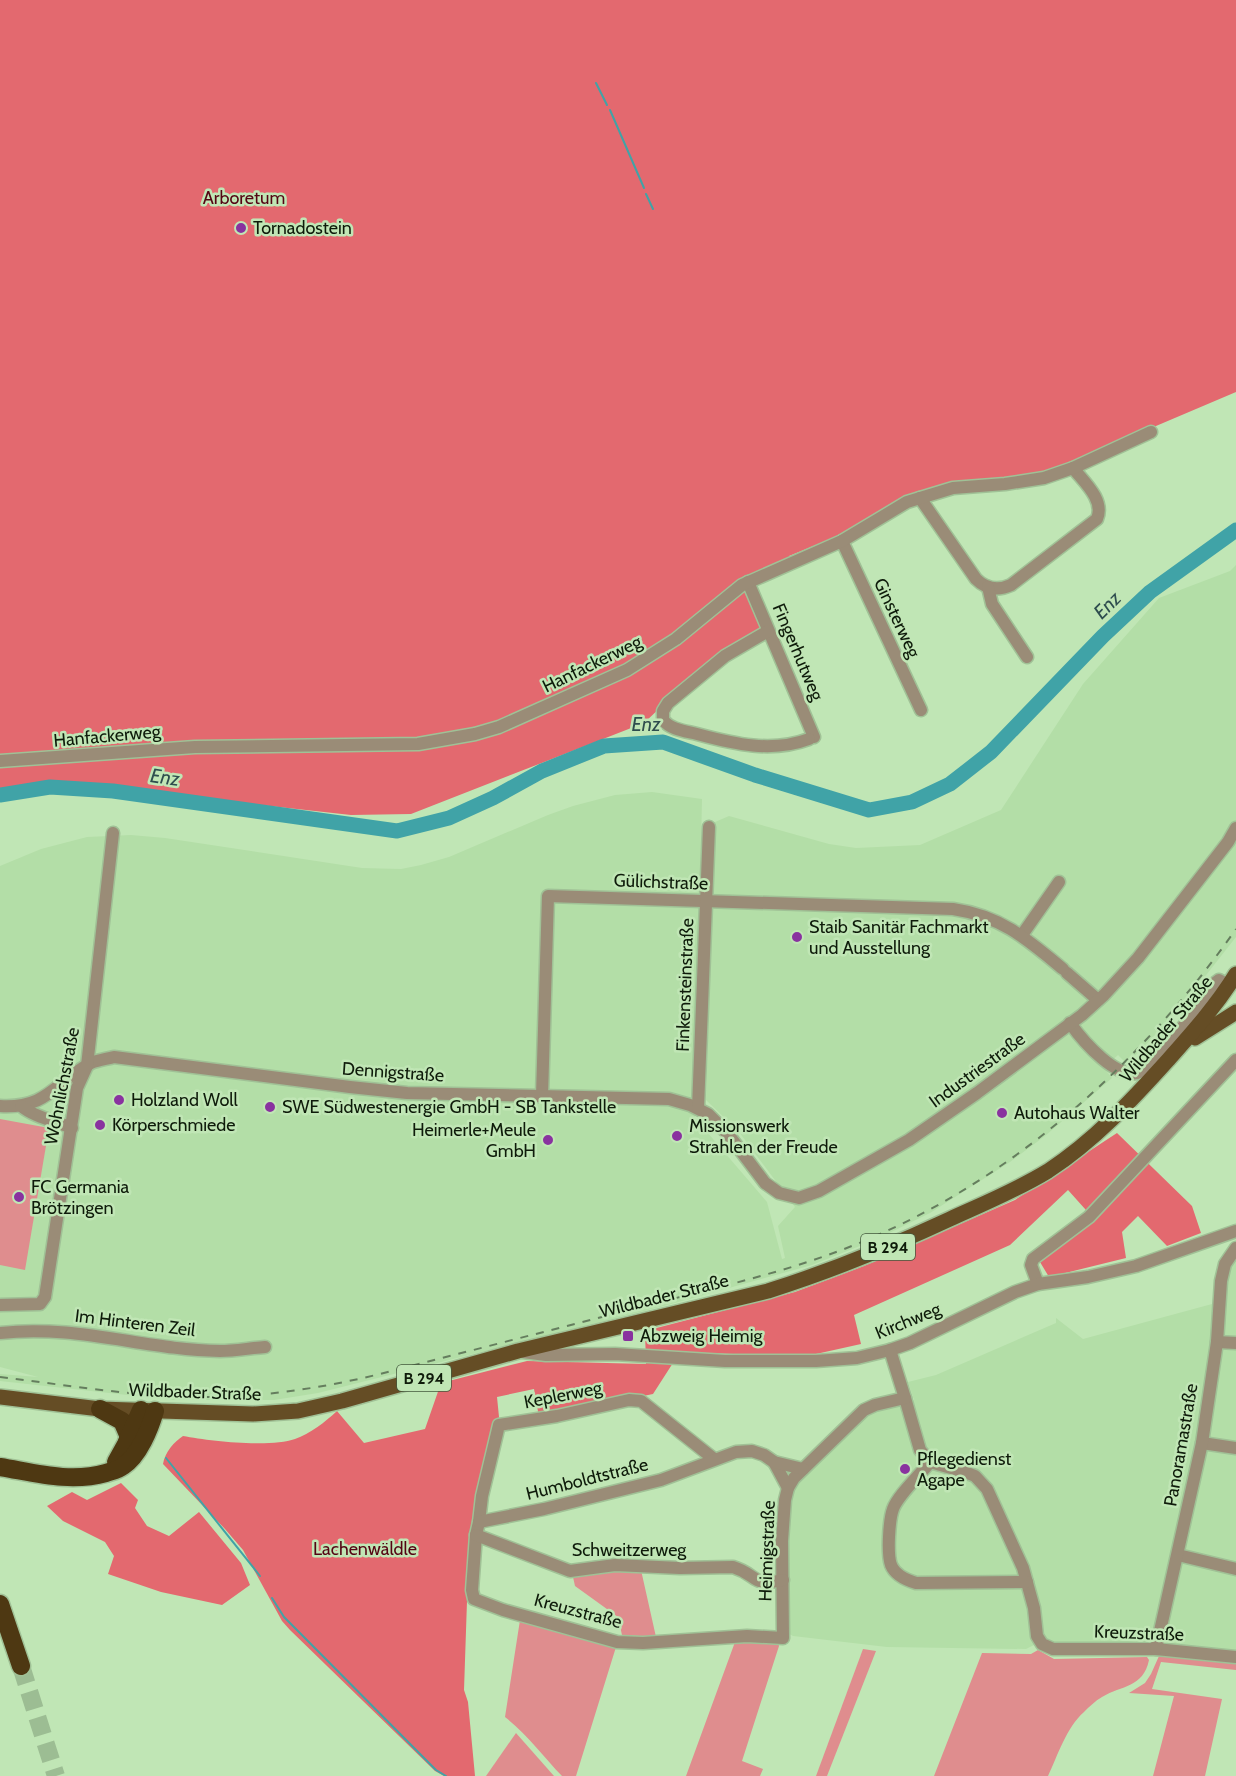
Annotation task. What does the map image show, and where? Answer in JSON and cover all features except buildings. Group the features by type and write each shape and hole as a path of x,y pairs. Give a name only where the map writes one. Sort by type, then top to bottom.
{"highway":[{"path":"100,1408 122,1421 129,1437"},
{"path":"107,1472 121,1455 129,1437 148,1410"},
{"path":"1,1476 30,1479 76,1478 116,1470 128,1462 149,1430 148,1410"},
{"path":"0,1604 21,1666"}],"main road":[{"name":"Wildbader Straße","path":"0,1397 100,1408 253,1414 298,1411 518,1352 757,1294 800,1281 897,1244 1007,1193 1048,1170 1113,1118 1184,1042 1233,980"},
{"path":"1184,1042 1236,1012"}],"street":[{"name":"Hanfackerweg","path":"0,761 195,747 418,744 475,734 499,727 567,698 646,659 676,639 748,582 842,541 907,502 953,488 1032,480 1073,468 1151,432"},
{"path":"920,498 976,579 988,587 997,589 1011,585 1097,519 1100,508 1098,501 1073,468"},
{"name":"Ginsterweg","path":"842,541 921,710"},
{"name":"Fingerhutweg","path":"748,582 812,738 783,746 740,745 674,728 663,720 663,711 668,704 724,656 768,631"},
{"path":"988,587 992,604 1027,657"},
{"name":"Finkensteinstraße","path":"698,1108 709,827"},
{"name":"Industriestraße","path":"698,1108 708,1114 728,1134 771,1188 786,1196 804,1197 839,1181 909,1140 1071,1023 1098,1000 1138,958 1228,842 1236,828"},
{"name":"Wohnlichstraße","path":"0,1305 40,1304 45,1297 77,1088 87,1066 113,833"},
{"path":"1022,934 1059,882"},
{"name":"Gülichstraße","path":"542,1096 548,896 944,908 972,911 999,921 1022,934 1098,1000"},
{"path":"1071,1023 1097,1055 1122,1071 1136,1074 1148,1067 1194,1012 1214,983 1219,980 1233,980"},
{"name":"Dennigstraße","path":"87,1066 100,1060 124,1057 358,1088 430,1094 669,1099 698,1108"},
{"path":"1038,1284 1031,1265 1033,1259 1089,1217 1236,1060"},
{"path":"0,1106 21,1106 45,1097 87,1066"},
{"path":"21,1106 32,1114 49,1118 72,1128"},
{"name":"Kirchweg","path":"518,1352 546,1355 615,1354 725,1361 816,1361 857,1358 890,1350 955,1322 1015,1292 1038,1284 1088,1277 1136,1266 1236,1231"},
{"name":"Panoramastraße","path":"1156,1649 1202,1443 1217,1342 1221,1281 1225,1264 1236,1248"},
{"name":"Im Hinteren Zeil","path":"0,1334 18,1331 75,1332 191,1349 221,1351 265,1347"},
{"path":"566,1340 569,1347 578,1354"},
{"path":"1217,1342 1236,1343"},
{"path":"890,1350 920,1450 930,1462 975,1476 987,1489 1023,1568 1027,1582 916,1583 904,1580 897,1574 891,1564 890,1552 890,1524 893,1509 930,1462"},
{"name":"Heimigstraße","path":"783,1638 782,1541 788,1488 803,1469 864,1410 905,1398"},
{"name":"Keplerweg","path":"479,1522 482,1496 499,1425 546,1419 629,1401 641,1401 714,1459"},
{"path":"1202,1443 1236,1448"},
{"name":"Humboldtstraße","path":"479,1522 544,1509 661,1480 736,1452 752,1451 774,1462 803,1469"},
{"path":"774,1462 788,1488"},
{"path":"476,1535 479,1522"},
{"name":"Kreuzstraße","path":"476,1535 472,1590 474,1599 503,1610 617,1642 643,1643 747,1636 783,1638"},
{"name":"Schweitzerweg","path":"476,1535 570,1571 615,1565 680,1568 733,1567 741,1569 766,1584 783,1580"},
{"path":"1178,1555 1236,1569"},
{"name":"Kreuzstraße","path":"1027,1582 1034,1608 1037,1636 1042,1644 1053,1649 1156,1649 1236,1657"}],"shaded area":[{"path":"1236,565 1236,937 1192,993 1127,1064 1118,1055 1104,1068 1112,1078 1045,1136 1010,1162 930,1213 875,1240 812,1265 664,1306 318,1393 274,1400 173,1400 0,1381 0,1374 38,1377 0,1367 0,866 41,849 87,837 131,835 165,838 362,868 401,869 449,857 548,815 615,795 652,792 702,799 695,1118 767,1202 782,1259 785,1258 778,1226 795,1207 739,1132 706,1100 715,822 729,816 829,844 856,848 920,845 1001,810 1083,684 1159,598 1230,571"},
{"name":"FC Germania Brötzingen","path":"0,1119 49,1128 25,1270 0,1265"},
{"path":"1236,1257 1236,1651 1166,1644 1055,1645 1046,1639 1026,1649 887,1647 793,1636 786,1632 788,1502 792,1489 868,1415 877,1410 914,1400 908,1382 936,1375 1056,1323 1056,1318 1083,1339 1212,1304 1225,1304 1230,1264"},
{"path":"612,1570 641,1570 656,1637 622,1635 618,1617 575,1586 573,1577"},
{"path":"520,1620 616,1647 576,1776 562,1776 528,1738 505,1717"},
{"path":"778,1641 779,1646 742,1761 763,1769 760,1776 686,1776 735,1642"},
{"path":"863,1649 876,1651 827,1776 816,1776"},
{"path":"1038,1650 1054,1659 1147,1657 1149,1660 1142,1676 1137,1681 1099,1699 1078,1718 1063,1742 1048,1776 934,1776 982,1653 1031,1654"},
{"path":"1159,1656 1236,1664 1236,1670 1161,1662 1152,1689 1222,1699 1205,1776 1153,1776 1174,1696 1129,1693 1145,1683"},
{"path":"516,1733 554,1776 486,1776"}],"green space":[{"name":"Arboretum","path":"0,0 1236,0 1236,392 1043,474 920,493 817,549 816,545 789,556 789,562 747,582 749,600 762,626 756,634 662,706 644,723 411,814 351,815 108,788 52,785 0,790"},
{"name":"Lachenwäldle","path":"1117,1133 1192,1206 1201,1233 1167,1246 1138,1216 1122,1232 1126,1258 1049,1277 1040,1262 1094,1219 1068,1190 1010,1245 854,1315 861,1344 816,1354 759,1355 680,1352 653,1394 539,1417 534,1389 497,1397 499,1417 475,1511 467,1601 464,1690 468,1702 475,1776 444,1776 435,1771 290,1630 282,1621 243,1550 163,1464 170,1448 183,1436 240,1443 284,1442 306,1434 337,1411 364,1443 425,1429 441,1383 527,1361 646,1364 645,1331 795,1292 864,1266 1015,1200"},
{"path":"121,1483 138,1500 135,1508 147,1526 169,1536 199,1512 241,1563 250,1585 222,1605 161,1592 108,1574 114,1556 105,1542 63,1521 47,1506 72,1492 87,1500"}],"waterway":[{"path":"596,83 607,105"},
{"path":"610,110 644,188"},
{"path":"646,194 653,209"},
{"name":"Enz","path":"0,795 50,787 113,791 397,831 449,818 493,798 542,771 604,746 663,742 755,775 869,810 912,802 950,784 991,752 1103,636 1150,592 1236,530"},
{"path":"166,1458 260,1576"},
{"path":"272,1598 284,1617 436,1770 446,1776"}],"tunnel":[{"path":"21,1666 56,1776"}],"railway":[{"path":"0,1377 153,1395 226,1397 293,1391 380,1374 744,1281 827,1255 880,1234 933,1208 984,1177 1032,1143 1122,1065 1163,1022 1236,929"}],"place":[{"name":"Tornadostein","path":"241,228"},
{"name":"Staib Sanitär Fachmarkt und Ausstellung","path":"797,937"},
{"name":"Holzland Woll","path":"119,1100"},
{"name":"SWE Südwestenergie GmbH - SB Tankstelle","path":"270,1107"},
{"name":"Autohaus Walter","path":"1002,1113"},
{"name":"Körperschmiede","path":"100,1125"},
{"name":"Missionswerk Strahlen der Freude","path":"677,1136"},
{"name":"Heimerle+Meule GmbH","path":"548,1140"},
{"name":"FC Germania Brötzingen","path":"19,1197"},
{"name":"Abzweig Heimig","path":"628,1336"},
{"name":"Pflegedienst Agape","path":"905,1469"}]}
